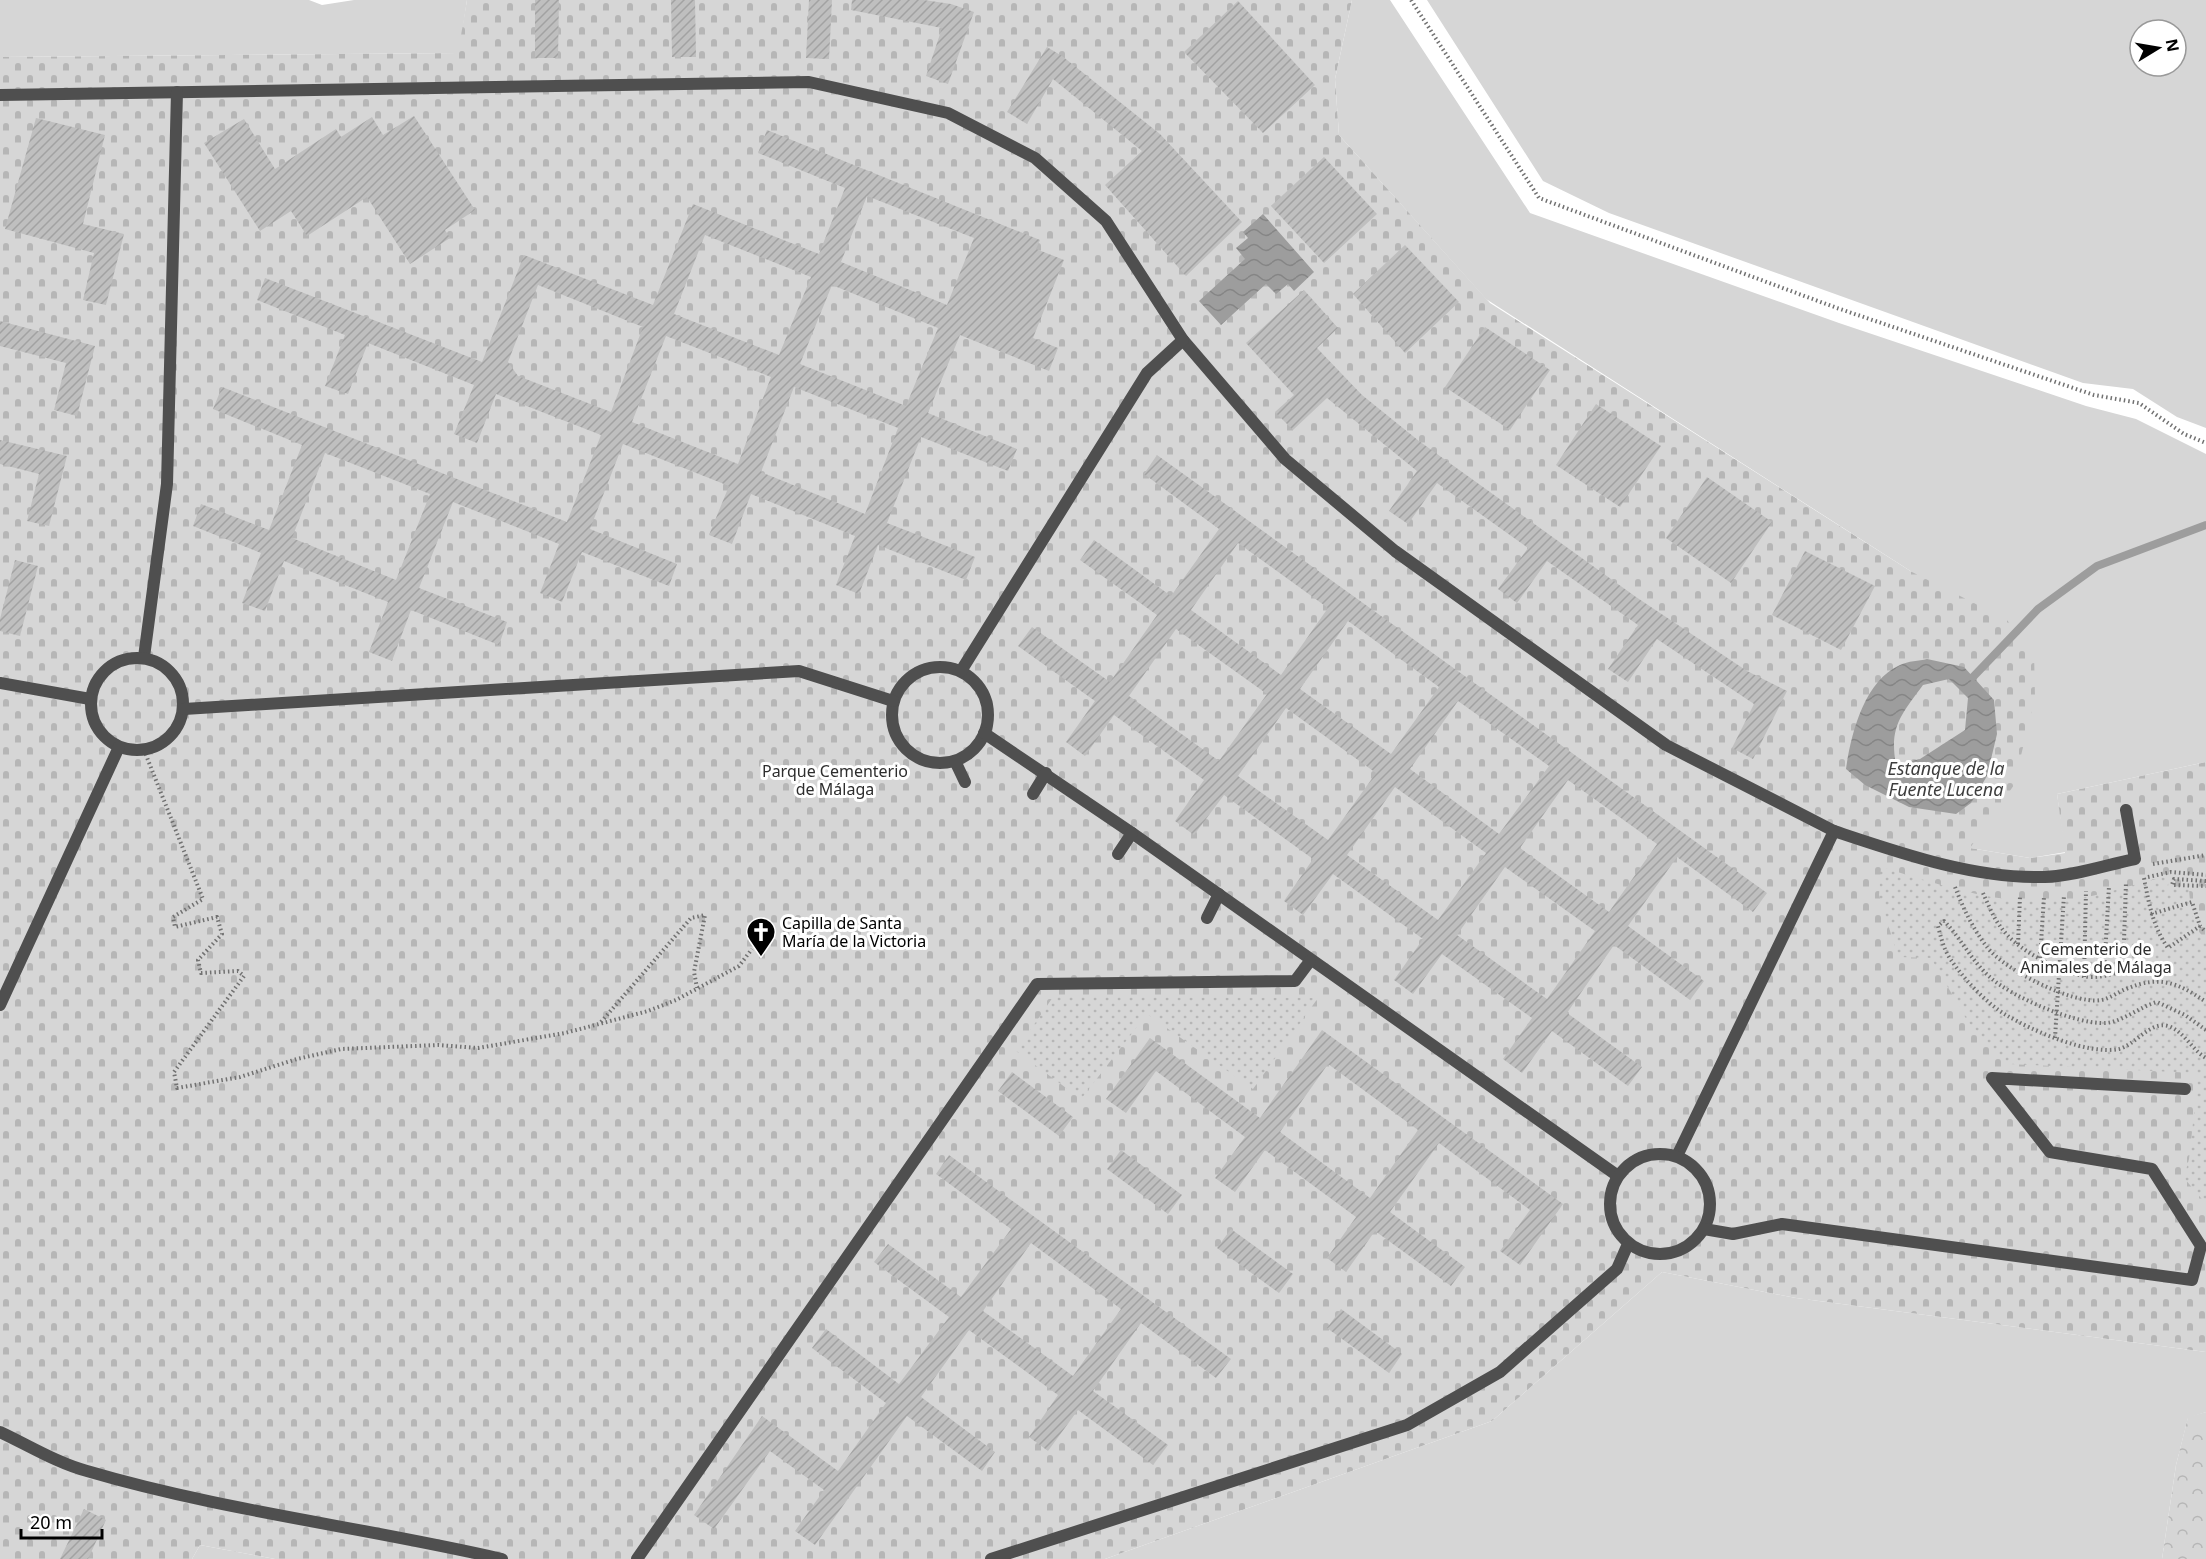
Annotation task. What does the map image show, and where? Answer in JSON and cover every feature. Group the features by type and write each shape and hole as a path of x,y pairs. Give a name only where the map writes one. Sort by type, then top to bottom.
{"lane":[{"path":"0,95 809,82 948,113 1035,158 1106,221 1183,340 1285,459 1395,551 1666,745 1833,831 1905,854 1989,874 2046,877 2135,859 2126,810"},
{"path":"144,657 167,484 177,92"},
{"path":"961,671 1147,373 1183,340"},
{"path":"144,657 161,663 174,675 182,691 184,709 177,730 161,745 144,750 119,747 103,736 92,719 90,699 99,676 119,660 144,657"},
{"path":"941,666 961,671 976,682 985,698 988,716 984,733 967,755 955,761 934,764 914,756 899,741 891,722 893,701 903,682 920,670 941,666"},
{"path":"184,709 799,671 893,701"},
{"path":"0,683 90,699"},
{"path":"984,733 1132,833 1310,961 1618,1176"},
{"path":"0,1005 119,747"},
{"path":"955,761 965,782"},
{"path":"1033,794 1046,773"},
{"path":"1677,1156 1833,831"},
{"path":"1118,854 1132,833"},
{"path":"1207,918 1219,894"},
{"path":"637,1559 1037,984 1295,981 1310,961"},
{"path":"1704,1229 1733,1234 1782,1224 2192,1280 2201,1246 2152,1170 2050,1152 1992,1078 2185,1089"},
{"path":"1655,1154 1677,1156 1695,1168 1707,1186 1710,1208 1704,1229 1690,1245 1670,1254 1648,1254 1628,1244 1613,1224 1610,1199 1618,1176 1634,1161 1655,1154"},
{"path":"991,1559 1407,1425 1500,1372 1617,1269 1628,1244"},
{"path":"0,1432 85,1471 251,1511 440,1544 502,1559"}],"path":[{"path":"1411,0 1539,198 1837,308 2094,395 2139,403 2184,434 2206,443"},
{"path":"144,750 203,899 173,917 175,927 217,917 222,934 198,960 201,973 238,971 244,976 174,1072 177,1088 240,1077 297,1059 341,1049 438,1046 478,1048 565,1033 648,1011 739,966 752,949"},
{"path":"2146,866 2206,855"},
{"path":"2200,926 2168,948 2159,936 2151,914 2146,878 2171,872 2206,875"},
{"path":"2206,881 2174,879 2172,885 2206,886"},
{"path":"1983,893 2000,927 2018,944 2040,958 2084,977 2123,970 2126,882"},
{"path":"1954,884 1964,909 1988,950 2022,975 2058,992 2078,998 2101,1000 2144,982 2160,981 2184,987 2206,1002"},
{"path":"2104,975 2109,886"},
{"path":"2084,977 2086,891"},
{"path":"2055,1038 2064,895"},
{"path":"2018,944 2020,897"},
{"path":"2040,958 2043,897"},
{"path":"2151,914 2192,902 2200,926 2206,932"},
{"path":"599,1023 691,918 705,915 694,972 697,988"},
{"path":"2206,1030 2176,1010 2157,1002 2106,1023 2078,1019 2056,1011 2016,993 1991,978 1944,921 1938,926 1951,960 1981,994 2005,1014 2055,1038 2088,1048 2119,1048 2154,1027 2167,1026 2180,1033 2206,1058"}],"green space":[{"path":"0,0 309,0 322,5 354,0 467,0 459,53 0,57"},
{"name":"Parque Cementerio de Málaga","path":"467,0 1352,0 1335,79 1339,135 1490,303 1912,572 2006,619 2034,652 2035,697 2014,785 1970,848 2030,858 2065,853 2057,794 2206,762 2206,1352 1796,1298 1662,1272 1492,1421 1105,1559 275,1559 200,1545 192,1559 0,1559 0,57 458,53"},
{"path":"1352,0 1390,0 1530,213 1839,323 2086,406 2136,419 2206,454 2206,762 2057,794 2066,852 2030,858 1970,848 1912,572 1486,299 1339,135 1335,79"},
{"path":"1427,0 2206,0 2206,428 2177,417 2133,389 2083,383 1609,213 1543,181"},
{"name":"Cementerio de Animales de Málaga","path":"1881,867 1972,893 2018,900 2079,898 2169,876 2168,887 2189,888 2195,923 2201,935 2206,939 2206,1204 2184,1178 2189,1159 2198,1077 2194,1073 2009,1064 1968,1022 1931,958 1898,957 1879,895"},
{"path":"1053,997 1318,998 1253,1089 1147,1014 1081,1099 1016,1051"},
{"path":"1662,1272 1796,1298 2206,1352 2206,1412 2188,1418 2176,1465 2162,1559 1105,1559 1492,1421"},
{"path":"2206,1412 2206,1559 2162,1559 2176,1465 2188,1417"},
{"path":"200,1545 275,1559 192,1559"}],"water":[{"path":"1263,214 1314,272 1294,291 1288,284 1276,294 1266,284 1221,325 1199,301 1245,259 1236,248 1248,238 1243,232"},
{"name":"Estanque de la Fuente Lucena","path":"1927,659 1964,667 1994,700 1997,734 1987,776 1971,803 1956,814 1909,807 1865,785 1846,769 1851,740 1861,710 1877,683 1900,665","holes":["1949,679 1968,698 1965,730 1920,759 1896,765 1894,741 1899,722 1923,685"]}],"building":[{"path":"535,0 559,0 558,58 535,58"},
{"path":"671,0 695,0 696,57 672,57"},
{"path":"809,0 832,0 829,59 806,58"},
{"path":"852,0 924,0 951,4 974,12 948,84 926,76 942,28 851,10"},
{"path":"1238,1 1315,85 1263,133 1184,52"},
{"path":"1047,47 1062,56 1160,134 1242,222 1186,276 1105,185 1142,151 1053,79 1027,124 1007,112"},
{"path":"414,116 475,210 445,230 450,238 410,264 367,197 307,236 291,211 260,231 204,143 244,119 275,169 336,129 341,137 372,117 383,135"},
{"path":"36,118 105,135 83,224 124,234 106,305 83,300 94,253 5,229"},
{"path":"767,130 1040,240 1036,249 1064,260 1033,338 1058,348 1049,371 960,335 928,413 1017,449 1008,471 921,437 887,523 975,557 966,580 878,545 859,594 836,585 855,536 751,494 732,544 709,535 729,486 623,444 590,529 677,564 669,586 582,552 562,602 540,593 559,544 453,502 419,588 507,622 499,645 411,610 392,661 369,652 388,602 284,561 265,611 242,603 261,553 193,526 201,504 269,530 302,445 213,409 222,387 567,522 601,435 496,394 477,443 454,434 474,385 368,343 348,394 325,386 345,335 257,300 265,278 482,362 524,255 653,305 693,204 819,254 845,188 758,153","holes":["867,196 974,238 947,305 841,262","705,235 811,277 779,355 674,314","538,285 643,327 611,412 518,376 508,362","832,285 938,328 906,406 800,364","666,336 771,377 738,464 632,422","794,387 898,428 865,514 761,472","325,453 430,494 396,580 292,538"]},
{"path":"1324,157 1377,214 1324,263 1271,206"},
{"path":"1405,245 1459,302 1405,353 1353,294"},
{"path":"1304,290 1338,328 1317,348 1362,395 1419,441 1636,597 1747,671 1787,691 1753,759 1732,748 1754,704 1657,639 1628,682 1608,669 1638,625 1547,561 1517,603 1498,589 1528,548 1437,483 1408,524 1389,511 1417,471 1327,398 1293,430 1275,412 1294,395 1246,343"},
{"path":"0,321 95,346 77,416 54,410 66,363 0,346"},
{"path":"1485,327 1550,370 1510,430 1445,387"},
{"path":"1596,404 1661,446 1620,507 1556,465"},
{"path":"0,440 67,456 49,526 27,521 39,474 0,464"},
{"path":"1157,455 1767,893 1753,912 1677,857 1628,926 1704,981 1690,1000 1614,945 1567,1013 1642,1067 1628,1086 1552,1031 1522,1073 1503,1059 1532,1018 1442,954 1413,994 1394,980 1423,939 1333,874 1303,915 1284,901 1313,859 1224,795 1194,835 1175,821 1204,780 1114,715 1085,756 1066,742 1095,701 1018,646 1032,627 1110,682 1157,615 1080,560 1094,540 1171,596 1219,529 1144,474","holes":["1238,543 1328,608 1281,675 1191,610","1348,621 1439,687 1391,754 1300,689","1176,629 1267,694 1219,761 1129,696","1458,701 1549,766 1499,834 1410,769","1286,708 1376,773 1328,840 1238,776","1568,780 1657,844 1609,912 1520,848","1395,787 1486,853 1438,920 1347,855","1505,867 1595,931 1547,999 1457,935"]},
{"path":"1707,477 1772,522 1731,583 1666,538"},
{"path":"1805,551 1875,586 1841,650 1772,615"},
{"path":"15,560 38,566 20,636 0,631 0,619"},
{"path":"1322,1030 1563,1204 1520,1265 1500,1251 1530,1210 1439,1143 1390,1212 1465,1267 1451,1286 1375,1231 1346,1272 1327,1258 1356,1217 1265,1150 1235,1192 1215,1178 1245,1137 1156,1071 1126,1113 1106,1099 1150,1038 1260,1118","holes":["1328,1064 1418,1130 1370,1198 1280,1132"]},
{"path":"1012,1072 1073,1117 1059,1136 998,1091"},
{"path":"1121,1150 1182,1195 1168,1214 1107,1169"},
{"path":"949,1155 1231,1359 1216,1378 1141,1323 1093,1391 1168,1445 1153,1465 1078,1410 1048,1451 1029,1437 1058,1395 969,1330 921,1397 995,1452 982,1471 907,1416 815,1545 795,1531 824,1490 770,1451 714,1529 694,1515 762,1416 838,1471 886,1403 812,1348 826,1329 899,1384 949,1317 874,1262 888,1244 961,1297 1011,1229 936,1174","holes":["1031,1243 1121,1309 1073,1376 983,1311"]},
{"path":"1231,1229 1293,1274 1279,1293 1217,1248"},
{"path":"1341,1309 1402,1354 1389,1373 1327,1328"},
{"path":"84,1509 106,1520 88,1559 60,1559"}],"waterway":[{"path":"1973,677 2038,609 2097,566 2206,525"}],"place":[{"name":"Capilla de Santa María de la Victoria","path":"761,958"}]}
